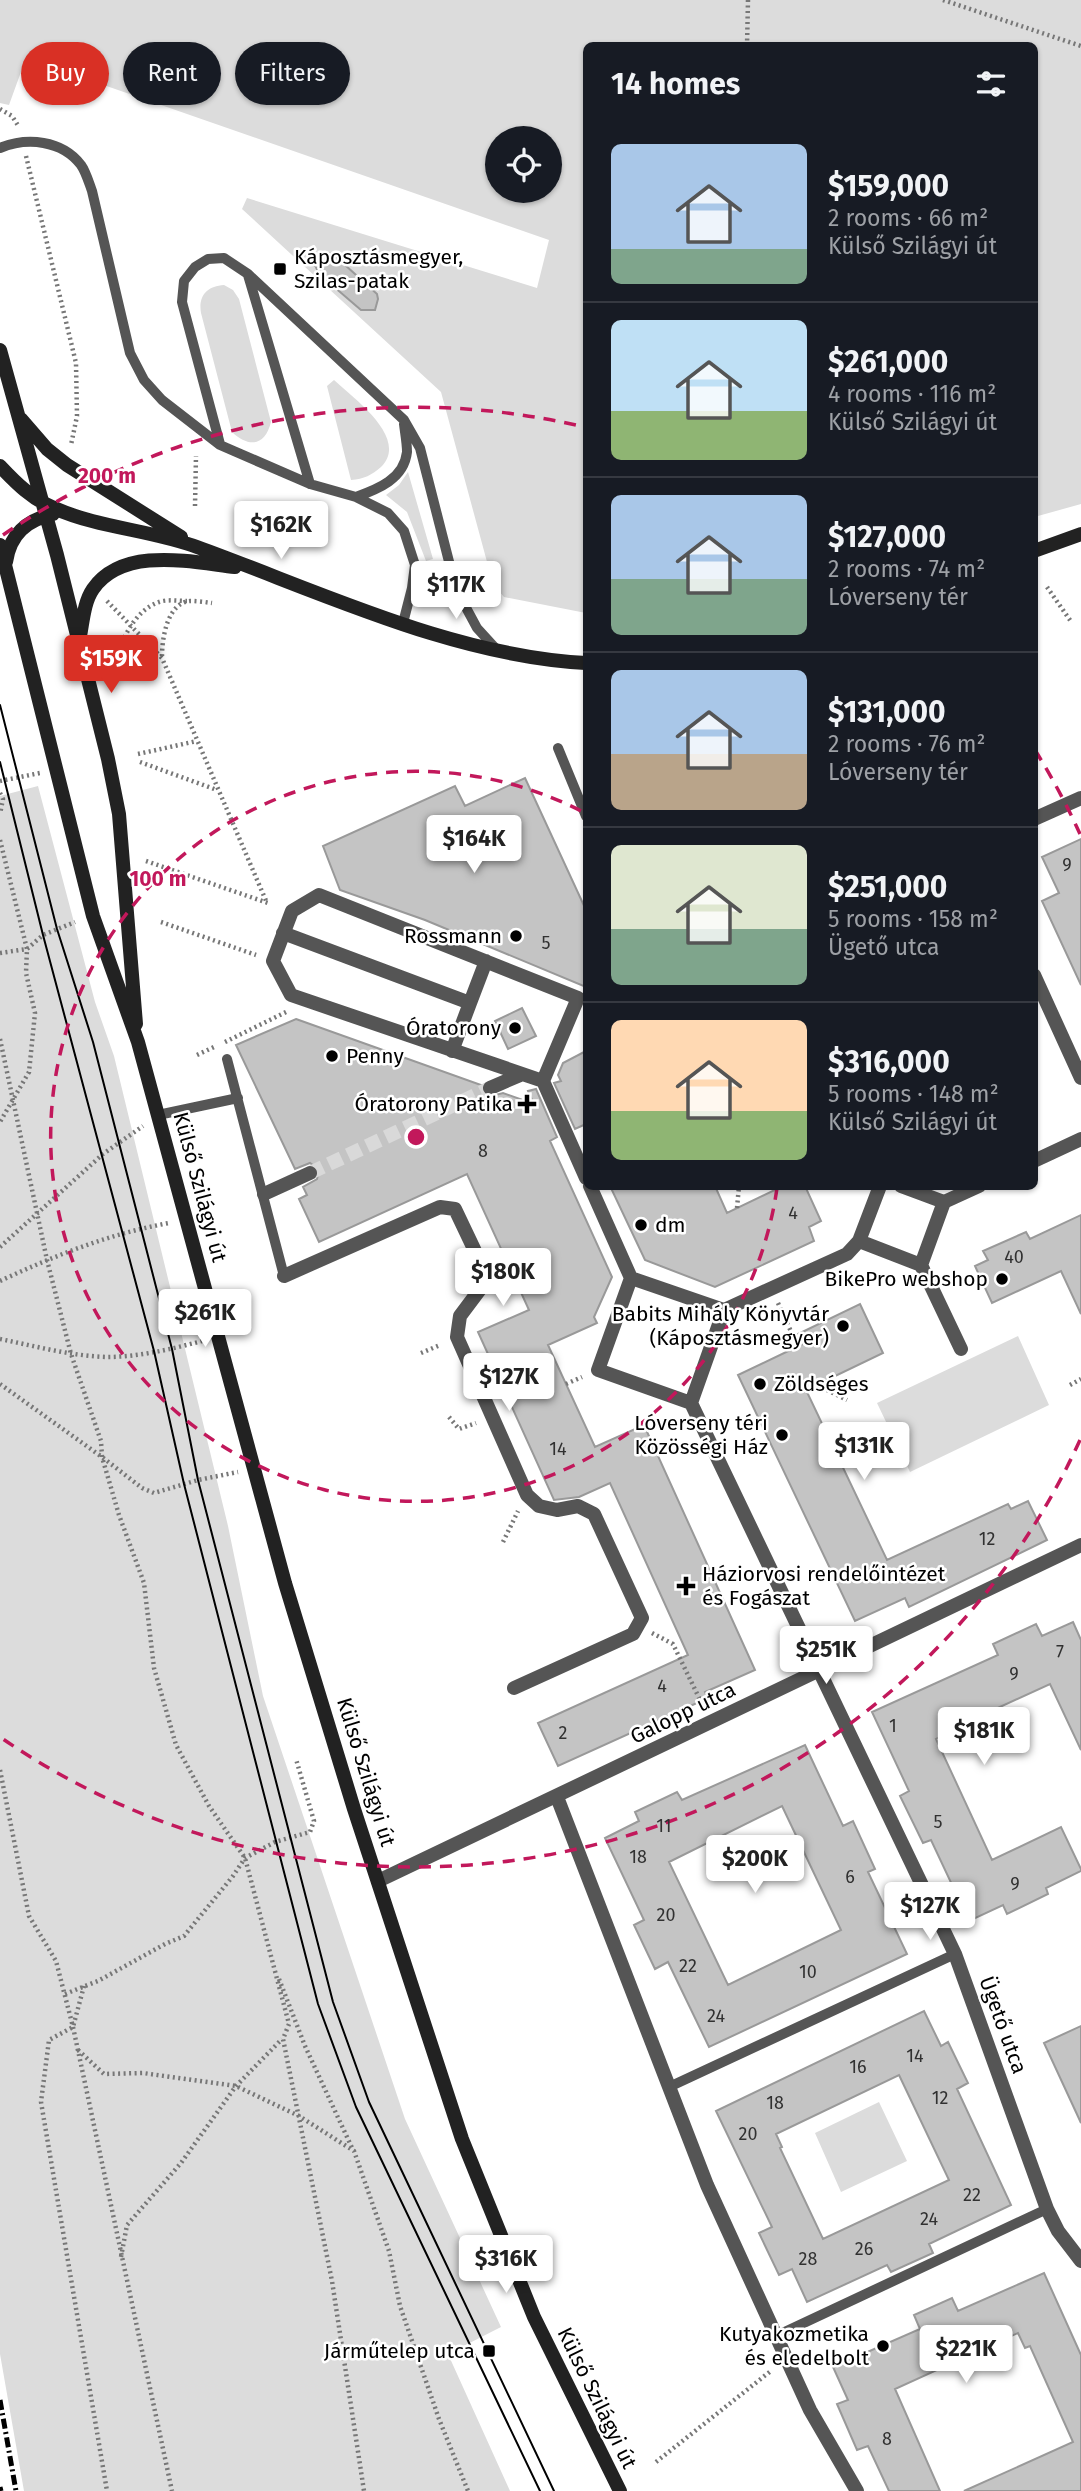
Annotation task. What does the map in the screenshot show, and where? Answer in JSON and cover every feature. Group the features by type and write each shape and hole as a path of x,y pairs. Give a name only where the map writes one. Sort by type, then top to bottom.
{"street":[{"name":"Külső Szilágyi út","path":"0,350 79,641 119,814 138,1042"},
{"path":"18,416 47,449 67,465 194,545"},
{"path":"0,466 19,486 40,500 69,513 194,545 403,623 498,652 583,663"},
{"path":"5,566 8,547 16,533 25,525 45,516 69,513"},
{"path":"1038,550 1081,534"},
{"name":"Külső Szilágyi út","path":"0,545 93,916 138,1042 285,1583 378,1881 462,2139 534,2317 620,2491"},
{"path":"79,641 91,592 107,575 128,564 142,561 186,562 255,569"},
{"path":"1038,817 1081,798"},
{"path":"543,1081 291,995 273,961 292,911 319,895 582,996 543,1081 583,1171"},
{"path":"283,933 470,1003"},
{"path":"452,1051 486,961"},
{"path":"1038,984 1081,1078"},
{"path":"489,1088 520,1074"},
{"path":"1038,1159 1081,1139"},
{"path":"264,1194 310,1173"},
{"path":"592,1190 631,1278 598,1370 691,1402 724,1310"},
{"path":"631,1278 724,1310 847,1254 859,1241 878,1190"},
{"path":"912,1190 944,1202 970,1190"},
{"path":"921,1265 944,1202"},
{"path":"284,1276 439,1207 455,1209 484,1270 481,1288 460,1317 457,1337 491,1417 527,1495 539,1506 557,1510 578,1506 594,1514 642,1618 634,1634 514,1688"},
{"path":"859,1241 921,1265 961,1349"},
{"name":"Ügető utca","path":"691,1402 955,1954 1047,2209 1058,2231 1081,2262"},
{"name":"Galopp utca","path":"378,1881 1081,1545"},
{"path":"557,1797 707,2185 810,2410 857,2491"}],"lane":[{"path":"0,148 22,142 41,142 63,149 82,166 92,191 130,353 144,380 162,400 220,445 310,484 356,497 388,513 404,531 414,556 412,588 403,623"},
{"path":"220,445 182,302 184,281 195,267 208,259 224,258 248,274 404,420 420,448 456,589 477,628 498,652"},
{"path":"248,274 310,484"},
{"path":"356,497 380,489 397,476 407,454 404,420"},
{"path":"558,748 583,809"},
{"path":"227,1059 284,1276"},
{"path":"158,1115 237,1098"},
{"path":"669,2087 955,1954"},
{"path":"776,2336 1047,2209"}],"path":[{"path":"747,42 748,0"},
{"path":"943,0 1081,46"},
{"path":"0,109 12,116 19,126 76,363 77,416 67,465"},
{"path":"195,506 196,456"},
{"path":"264,514 264,530"},
{"path":"1047,587 1072,623"},
{"path":"104,598 162,658"},
{"path":"115,663 120,643 146,609 161,601 212,603"},
{"path":"187,601 176,607 168,622 162,640 162,658 267,902"},
{"path":"138,754 197,741"},
{"path":"140,762 218,790"},
{"path":"0,781 41,772"},
{"path":"0,793 4,799 0,814"},
{"path":"0,840 27,949 26,973 35,1013 29,1072 0,1122"},
{"path":"146,861 292,911"},
{"path":"0,953 27,949 43,935 93,916"},
{"path":"161,922 273,961"},
{"path":"197,1055 309,1001"},
{"path":"0,1039 36,1215 71,1354 101,1441 102,1457 119,1515 144,1583 154,1668 176,1745 209,1805 245,1858 289,2024 283,2039 236,2086 181,2162 127,2225 121,2259"},
{"path":"0,1247 103,1154 158,1115"},
{"path":"737,1208 739,1190"},
{"path":"0,1281 47,1260 123,1232 187,1219"},
{"path":"0,1339 71,1354 109,1357 172,1349 220,1336"},
{"path":"1070,1385 1081,1379"},
{"path":"0,1384 142,1488 154,1493 198,1480 255,1469"},
{"path":"817,1385 847,1400"},
{"path":"449,1417 458,1429 491,1417"},
{"path":"503,1542 527,1495"},
{"path":"638,1626 673,1644 711,1722"},
{"path":"65,1994 184,1936 233,1877 245,1858 275,1842 310,1832 314,1821 296,1759"},
{"path":"0,1770 29,1916 56,1961 73,2027 172,2491"},
{"path":"269,1952 305,2046 354,2151 389,2250 400,2306 439,2419 468,2491"},
{"path":"84,1986 73,2027 49,2040 41,2102 107,2491"},
{"path":"283,2039 332,2281 364,2491"},
{"path":"78,2050 104,2074 143,2073 236,2086 299,2116 354,2151"},
{"path":"656,2462 787,2359"}],"shaded area":[{"path":"0,0 1081,0 1081,504 1038,516 1038,42 583,42 583,612 504,597 493,584 441,392 242,209 247,198 537,288 549,240 161,105 221,105 221,42 123,42 123,92 109,87 109,42 21,42 21,72 9,105 0,103"},
{"path":"224,285 233,290 239,299 271,422 265,436 256,442 244,441 232,432 201,313 202,297 205,293 213,287"},
{"path":"334,380 376,419 389,444 388,456 381,467 360,479 351,480 327,386"},
{"path":"408,472 433,559 426,561 407,512 386,495 399,485"},
{"path":"38,786 95,1002 114,1056 228,1526 263,1696 405,2119 501,2327 448,2354 510,2491 24,2491 0,2354 0,796"},
{"path":"1018,1336 1049,1405 910,1472 877,1403"},
{"path":"879,2102 907,2161 841,2192 815,2133"}],"building":[{"path":"328,253 334,255 377,294 375,310 361,310 319,274 313,261"},
{"path":"525,778 583,904 583,986 425,920 340,890 323,846 455,786 465,806"},
{"path":"1081,839 1081,985 1042,901 1059,893 1042,857"},
{"name":"Óratorony","path":"522,1008 536,1036 508,1049 495,1021"},
{"path":"296,1019 481,1085 482,1092 488,1097 503,1093 534,1104 528,1091 536,1089 557,1137 550,1141 612,1277 594,1317 597,1323 548,1345 595,1447 644,1425 755,1670 705,1692 708,1698 558,1766 538,1723 688,1655 610,1483 579,1497 554,1500 478,1332 529,1310 467,1174 319,1242 299,1199 307,1195 303,1187 317,1179 319,1170 310,1163 295,1169 236,1045"},
{"path":"583,1053 583,1125 575,1129 554,1083 561,1081 558,1075 563,1063"},
{"path":"612,1190 717,1190 727,1213 775,1190 807,1190 821,1221 809,1227 814,1241 715,1287 645,1260"},
{"path":"1081,1215 1081,1314 1061,1271 992,1303 975,1266 988,1260 983,1251 1026,1232 1030,1239"},
{"path":"860,1304 883,1353 806,1390 887,1560 1008,1504 1011,1509 1028,1501 1047,1540 909,1607 905,1598 855,1621 738,1375 803,1344 798,1334"},
{"path":"1073,1622 1081,1640 1081,1750 1050,1684 936,1739 992,1860 1061,1827 1081,1869 1046,1888 1048,1894 1007,1914 1003,1905 969,1921 931,1840 923,1843 900,1796 909,1791 872,1712 998,1655 993,1644 1036,1624 1042,1636"},
{"path":"805,1745 843,1826 853,1821 875,1869 868,1872 907,1954 709,2047 668,1962 655,1969 634,1925 644,1920 605,1838 639,1821 635,1812 677,1792 682,1800","holes":["782,1806 841,1930 728,1985 669,1862"]},
{"path":"924,2011 941,2046 948,2042 968,2083 957,2089 1011,2205 929,2244 933,2253 891,2272 887,2265 807,2302 792,2269 779,2275 759,2233 772,2227 716,2111","holes":["899,2075 949,2180 823,2239 776,2134"]},
{"path":"1081,2026 1081,2123 1044,2043"},
{"path":"1044,2273 1081,2355 1081,2491 964,2491 1073,2442 1030,2346 1025,2348 1018,2333 895,2389 940,2491 889,2491 868,2446 857,2450 837,2404 848,2400 833,2367 920,2329 914,2315 952,2298 958,2311"}],"tunnel":[{"path":"310,1173 490,1088"}],"tram line":[{"path":"0,705 57,929 93,1042 172,1349 198,1480 333,2002 369,2102 554,2491"},
{"path":"0,762 43,935 154,1351 184,1484 318,2004 356,2107 540,2491"}],"railway":[{"path":"0,2400 16,2491"},
{"path":"0,2487 1,2491"}],"place":[{"name":"Káposztásmegyer, Szilas-patak","path":"280,269"},
{"name":"Rossmann","path":"516,936"},
{"name":"Óratorony","path":"515,1028"},
{"name":"Penny","path":"332,1056"},
{"name":"Óratorony Patika","path":"527,1104"},
{"name":"dm","path":"641,1225"},
{"name":"BikePro webshop","path":"1002,1279"},
{"name":"Babits Mihály Könyvtár (Káposztásmegyer)","path":"843,1326"},
{"name":"Zöldséges","path":"760,1384"},
{"name":"Lóverseny téri Közösségi Ház","path":"782,1435"},
{"name":"Háziorvosi rendelőintézet és Fogászat","path":"686,1586"},
{"name":"Kutyakozmetika és eledelbolt","path":"883,2346"},
{"name":"Járműtelep utca","path":"489,2351"}]}
